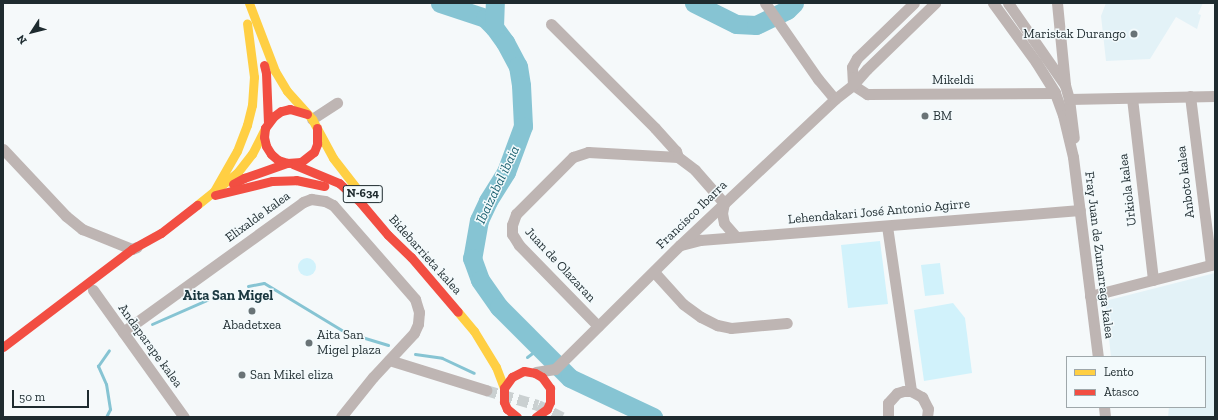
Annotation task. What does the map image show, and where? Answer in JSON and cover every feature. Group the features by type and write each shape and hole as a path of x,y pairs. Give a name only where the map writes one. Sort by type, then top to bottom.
{"main road":[{"name":"N-634","path":"248,3 275,71 287,91 312,120 330,154 344,173 402,238 411,257"},
{"name":"N-634","path":"248,3 266,73 267,125 264,137 266,146 271,154 278,160 290,164"},
{"path":"214,194 237,151 247,125 252,106 254,77 252,51 246,17 248,3"},
{"path":"3,347 119,258 161,233 214,194 244,178 308,158 314,152 318,140 312,120 299,110 286,110 274,116 267,125 252,154 237,173 214,194"},
{"name":"Bidebarrieta kalea","path":"290,164 328,177 338,183 360,202 388,235 411,257 474,331"},
{"path":"214,194 272,181 296,180 322,185 343,195 379,233 411,257"},
{"path":"20,335 59,313 109,279 157,239 161,233"},
{"path":"93,290 96,282 114,268 119,258"},
{"path":"46,314 58,309 82,293 93,290"},
{"name":"N-634","path":"474,331 496,350"},
{"name":"N-634","path":"474,331 496,367 504,388 504,402 507,409 517,417"},
{"path":"513,364 542,377 550,390 550,402 556,413"},
{"path":"504,388 512,377 529,372"},
{"path":"536,417 546,409 550,402"}],"street":[{"path":"765,3 835,99"},
{"path":"853,85 852,67 857,58 914,3"},
{"name":"Francisco Ibarra","path":"554,370 680,245 835,99 853,85 867,69 935,3"},
{"path":"993,3 1036,62 1055,94 1063,115 1073,157"},
{"path":"1008,3 1065,86"},
{"path":"1057,3 1065,86 1069,99 1074,138 1073,157"},
{"path":"551,24 655,128 676,151 678,157 695,170 724,203 722,213 724,223 736,237"},
{"name":"Mikeldi","path":"853,85 867,94 1055,94"},
{"name":"Anboto kalea","path":"1190,96 1213,265"},
{"path":"1069,99 1215,96"},
{"name":"Urkiola kalea","path":"1132,98 1153,280"},
{"path":"312,120 337,103"},
{"path":"3,149 66,216 82,229 132,249 151,244"},
{"name":"Juan de Olazaran","path":"598,326 519,245 512,234 512,225 516,214 573,157 579,154 588,152 678,157"},
{"name":"Fray Juan de Zumarraga kalea","path":"1073,157 1098,356"},
{"name":"Elixalde kalea","path":"123,332 303,202 311,199 325,200 333,205 415,300 419,312 418,324 414,333 389,360"},
{"name":"Lehendakari José Antonio Agirre","path":"680,245 700,240 1080,210"},
{"path":"888,226 911,391"},
{"path":"1090,296 1213,265"},
{"path":"654,272 683,304 701,317 717,325 731,328 787,323"},
{"name":"Andaparape kalea","path":"93,290 184,417"},
{"path":"340,417 389,360 486,390"},
{"path":"529,372 554,370 550,390"},
{"path":"888,417 887,410 892,397 898,393 911,391 920,395 926,402 927,417"}],"shaded area":[{"name":"Maristak Durango","path":"1106,3 1203,3 1198,14 1201,15 1197,29 1176,17 1150,59 1106,61 1101,16"},
{"path":"880,241 888,304 848,308 841,245"},
{"path":"307,258 313,261 316,267 313,273 307,276 301,273 298,267 301,261"},
{"path":"940,263 944,294 925,296 921,265"},
{"path":"1215,273 1215,417 1168,417 1169,408 1206,408 1206,356 1111,356 1105,301"},
{"path":"953,303 965,318 972,373 924,381 914,310"}],"waterway":[{"name":"Ibaizabal ibaia","path":"440,3 485,18 494,27 505,42 518,66 521,85 523,126 506,172 488,201 479,220 472,258 480,280 499,307 570,378 653,417"},
{"path":"494,27 495,3"},
{"path":"694,3 736,24 756,25 787,10 794,3"},
{"path":"248,286 264,283 345,332 388,345"},
{"path":"152,324 207,300"},
{"path":"527,357 539,348"},
{"path":"106,417 110,409 106,384 98,366 109,350"},
{"path":"415,354 442,358 474,373"}],"tunnel":[{"path":"486,390 538,405 562,417"}],"traffic: slow":[{"path":"249,3 275,71 287,91 312,119 333,158 356,187"},
{"path":"213,193 237,151 247,125 252,105 254,77 247,23"},
{"path":"197,205 237,173 252,154 265,128"},
{"path":"458,312 474,331 496,367 504,388"}],"traffic: jam":[{"path":"264,65 266,73 268,123"},
{"path":"307,114 290,109 281,111 274,116 265,128 264,137 266,146 271,154 278,160 287,163 301,162 314,152 317,144 317,128"},
{"path":"233,184 244,178 287,163"},
{"path":"293,164 339,183 360,202 388,235 411,257 458,312"},
{"path":"215,195 272,181 296,180 324,186"},
{"path":"3,347 132,249 161,233 197,205"},
{"path":"517,417 507,409 504,402 504,388 512,377 524,371 535,373 542,377 550,388 550,402 547,409 536,417"}],"place":[{"name":"Maristak Durango","path":"1134,34"},
{"name":"BM","path":"925,116"},
{"name":"Abadetxea","path":"252,311"},
{"name":"Aita San Migel plaza","path":"309,343"},
{"name":"San Mikel eliza","path":"242,375"}],"district":[{"name":"Aita San Migel","path":"228,296"}]}
